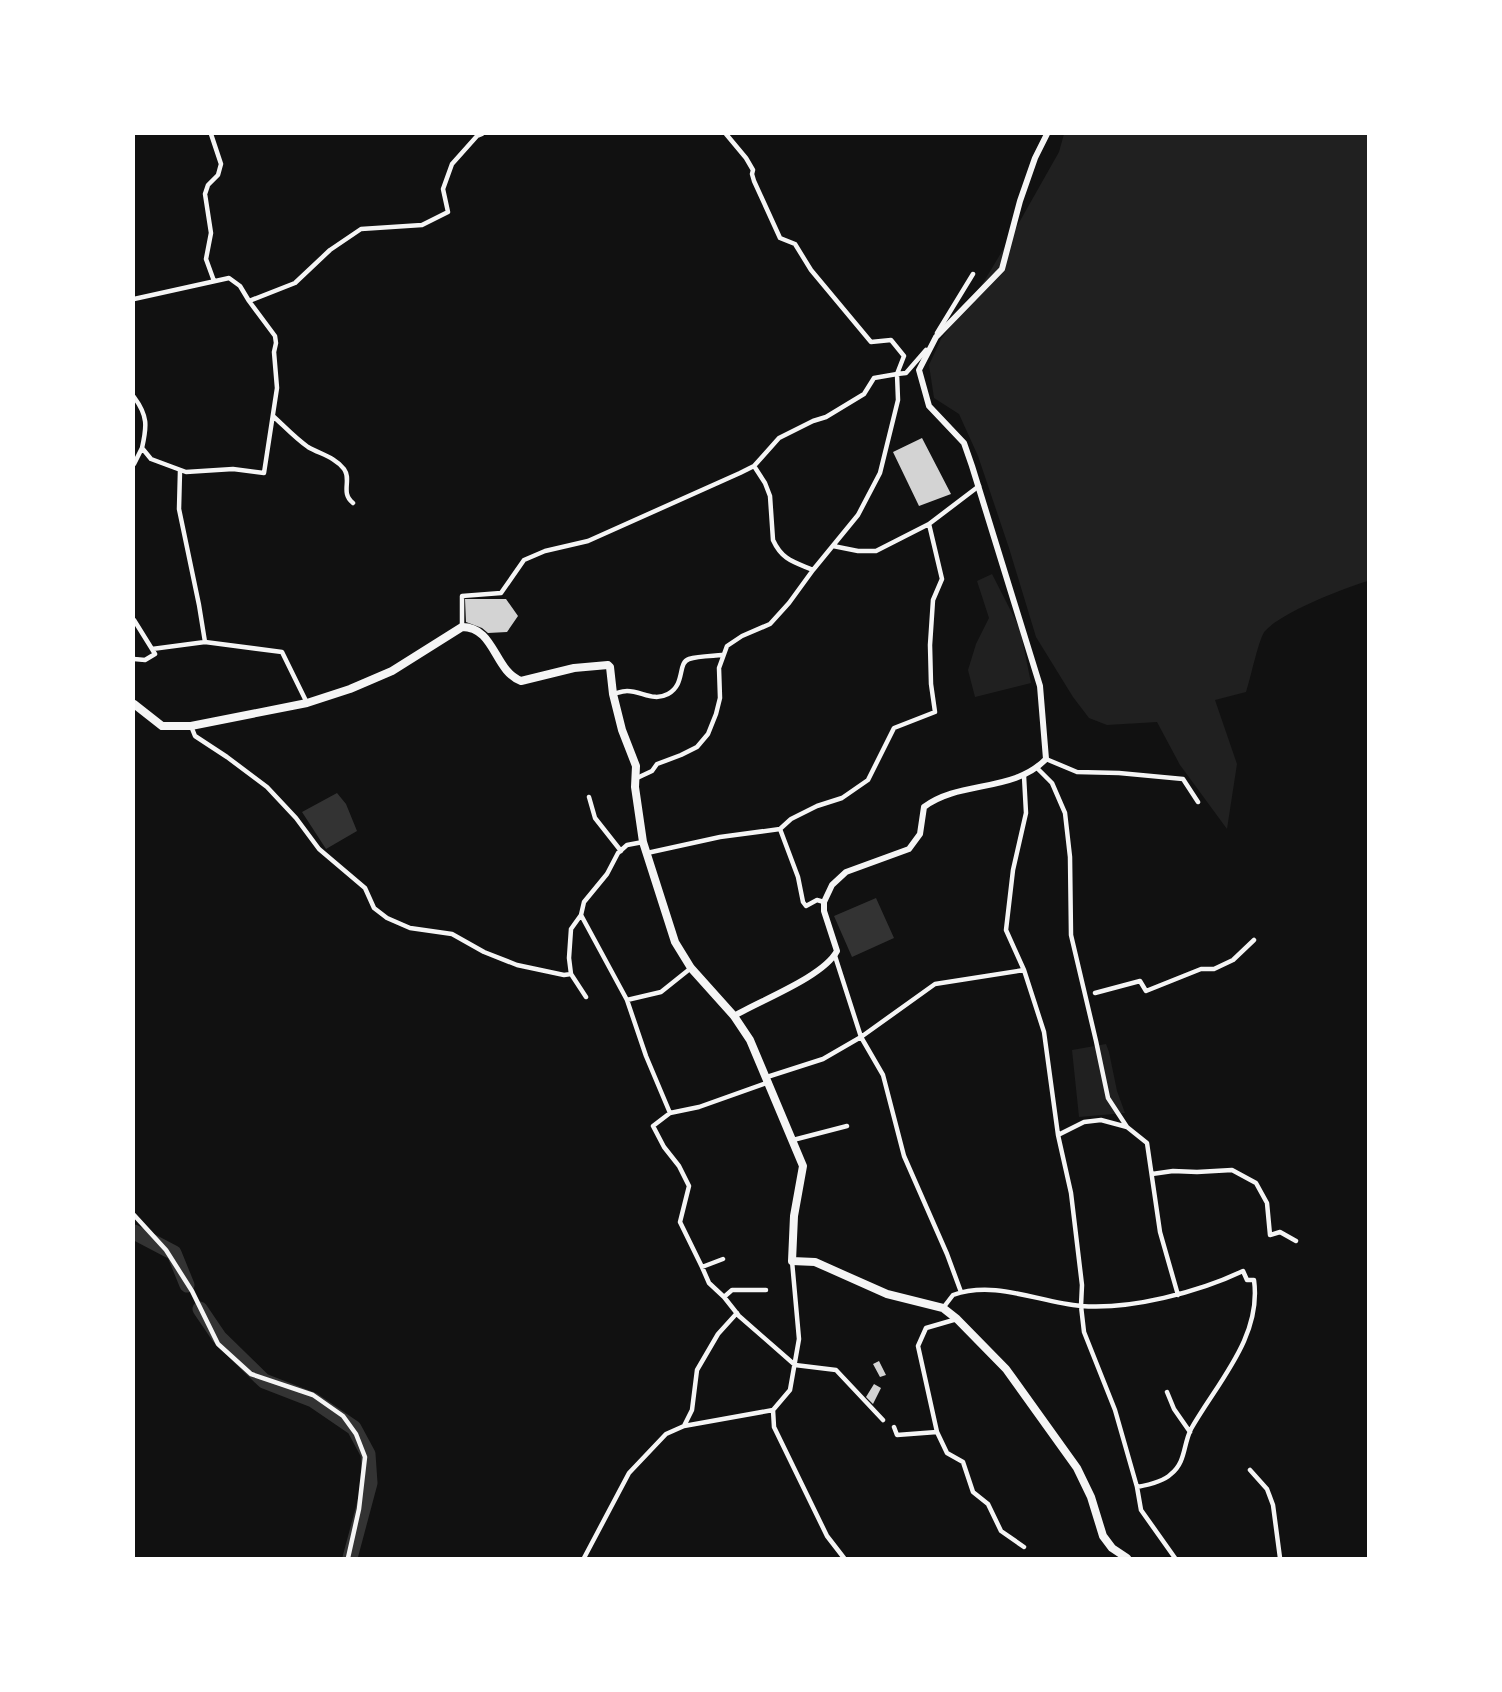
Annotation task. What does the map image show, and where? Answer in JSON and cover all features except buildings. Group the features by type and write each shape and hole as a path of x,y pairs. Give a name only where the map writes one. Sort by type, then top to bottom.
{"main road":[{"path":"134,704 162,726 191,726 307,703 350,689 392,671 462,627 472,627 481,633 514,678 527,681 574,668 608,665 611,670 613,694 622,730 636,766 635,787 643,842 675,942 691,968 734,1016 750,1040 803,1166 794,1216 792,1261 815,1262 887,1294 943,1308 957,1319 1006,1369 1077,1468 1091,1497 1103,1536 1112,1548 1127,1558"}],"street":[{"path":"211,134 221,164 218,175 208,185 205,194 211,233 207,259 214,281"},
{"path":"249,301 295,283 330,250 361,229 423,225 448,212 443,189 452,164 477,136 482,134"},
{"path":"637,778 652,771 657,764 697,747 708,734 720,698 719,668 727,646 770,624 858,515 880,473 898,400 897,374 904,356 891,340 872,342 811,270 795,244 780,238 754,181 753,170 726,134"},
{"path":"734,1016 816,972 835,956 837,951 824,911 824,902 832,885 846,872 909,849 920,834 924,807 931,802 961,792 1024,776 1046,759 1040,686 979,486 964,442 928,406 919,370 936,337 1002,269 1020,201 1035,158 1047,134"},
{"path":"462,627 462,596 501,593 524,560 545,551 588,541 754,466 779,438 826,417 864,394 874,378 906,373 925,353 973,274"},
{"path":"134,299 229,278 240,286 275,336 276,343 273,352 277,388 264,473 233,469 180,471 151,459 142,448"},
{"path":"134,397 142,407 147,423 142,448 134,464"},
{"path":"273,416 306,446 328,456 343,467 346,472 346,495 353,503"},
{"path":"754,466 770,496 772,540 783,557 813,570"},
{"path":"180,471 179,509 205,642"},
{"path":"833,546 858,551 876,551 929,524 979,486"},
{"path":"647,853 720,837 780,829 791,819 817,806 842,798 868,780 894,728 935,712 931,684 930,645 933,600 942,579 929,524"},
{"path":"134,620 155,654 145,660 134,659"},
{"path":"152,649 205,642 282,652 307,703"},
{"path":"613,694 628,691 654,698 666,695 680,682 682,664 687,659 722,655"},
{"path":"191,726 195,736 267,787 296,818 319,849 365,888 374,908 387,918 410,928 452,934 484,952 516,965 564,975 571,974"},
{"path":"1046,759 1077,772 1183,779 1198,802"},
{"path":"1037,768 1052,783 1065,813 1070,857 1071,935 1108,1098 1127,1127 1147,1143 1160,1232 1179,1294"},
{"path":"1024,776 1026,813 1014,870 1006,930 1024,970 1044,1032 1058,1135 1071,1193 1082,1285 1081,1306 1084,1332 1115,1410 1137,1487 1141,1510 1175,1558"},
{"path":"589,797 595,818 621,851"},
{"path":"780,829 798,878 803,902 806,906 817,900 824,902"},
{"path":"586,997 571,974 569,958 571,929 581,915 584,902 607,874 612,862 621,851 627,845 643,842"},
{"path":"581,915 627,1000 646,1056 670,1113"},
{"path":"1095,993 1140,981 1146,991 1201,969 1214,969 1233,960 1254,940"},
{"path":"835,956 861,1037 883,1075 904,1156 961,1292"},
{"path":"627,1000 660,992 691,968"},
{"path":"883,1420 836,1370 795,1365 737,1313 709,1283 680,1222 689,1186 653,1126 670,1113 699,1107 823,1059 861,1037 935,984 1024,970"},
{"path":"1058,1135 1084,1122 1101,1120 1127,1127"},
{"path":"793,1140 847,1126"},
{"path":"1152,1174 1173,1171 1232,1170 1256,1183 1267,1203 1270,1235 1280,1232 1296,1242"},
{"path":"134,1215 166,1250 192,1291 218,1344 251,1374 313,1395 343,1416 357,1434 365,1457 348,1558"},
{"path":"702,1267 723,1259"},
{"path":"584,1558 629,1473 666,1434 684,1426 773,1410 790,1390 799,1339 792,1261"},
{"path":"943,1308 953,1295 987,1288 1081,1306 1128,1304 1179,1294 1243,1271 1247,1280 1254,1280 1257,1298 1251,1323 1240,1350 1190,1432 1182,1463 1170,1476 1137,1487"},
{"path":"724,1297 732,1290 766,1290"},
{"path":"684,1426 692,1410 697,1370 718,1334 737,1313"},
{"path":"957,1319 926,1328 918,1346 937,1432 947,1453 963,1462 973,1492 988,1504 1001,1531 1024,1547"},
{"path":"1167,1392 1174,1409 1190,1432"},
{"path":"773,1410 774,1427 796,1473 827,1536 844,1558"},
{"path":"894,1427 897,1435 937,1432"},
{"path":"1250,1470 1267,1489 1273,1505 1280,1558"}],"shaded area":[{"path":"1064,134 1368,134 1368,581 1314,601 1273,624 1265,631 1257,650 1246,692 1215,700 1237,764 1227,829 1180,765 1157,722 1107,725 1089,718 1073,697 1036,637 978,456 959,414 934,398 929,365 941,339 980,288 1016,228 1059,152"},
{"path":"992,574 1020,629 1031,683 975,697 968,670 976,644 989,618 977,581"},
{"path":"337,793 346,804 357,831 326,849 302,812"},
{"path":"876,898 894,938 852,957 834,916"},
{"path":"1106,1044 1117,1091 1125,1113 1079,1117 1072,1050"}],"waterway":[{"path":"134,1232 174,1253 187,1285"},
{"path":"200,1309 219,1337 264,1381 313,1400 354,1428 368,1454 370,1483 350,1558"}]}
